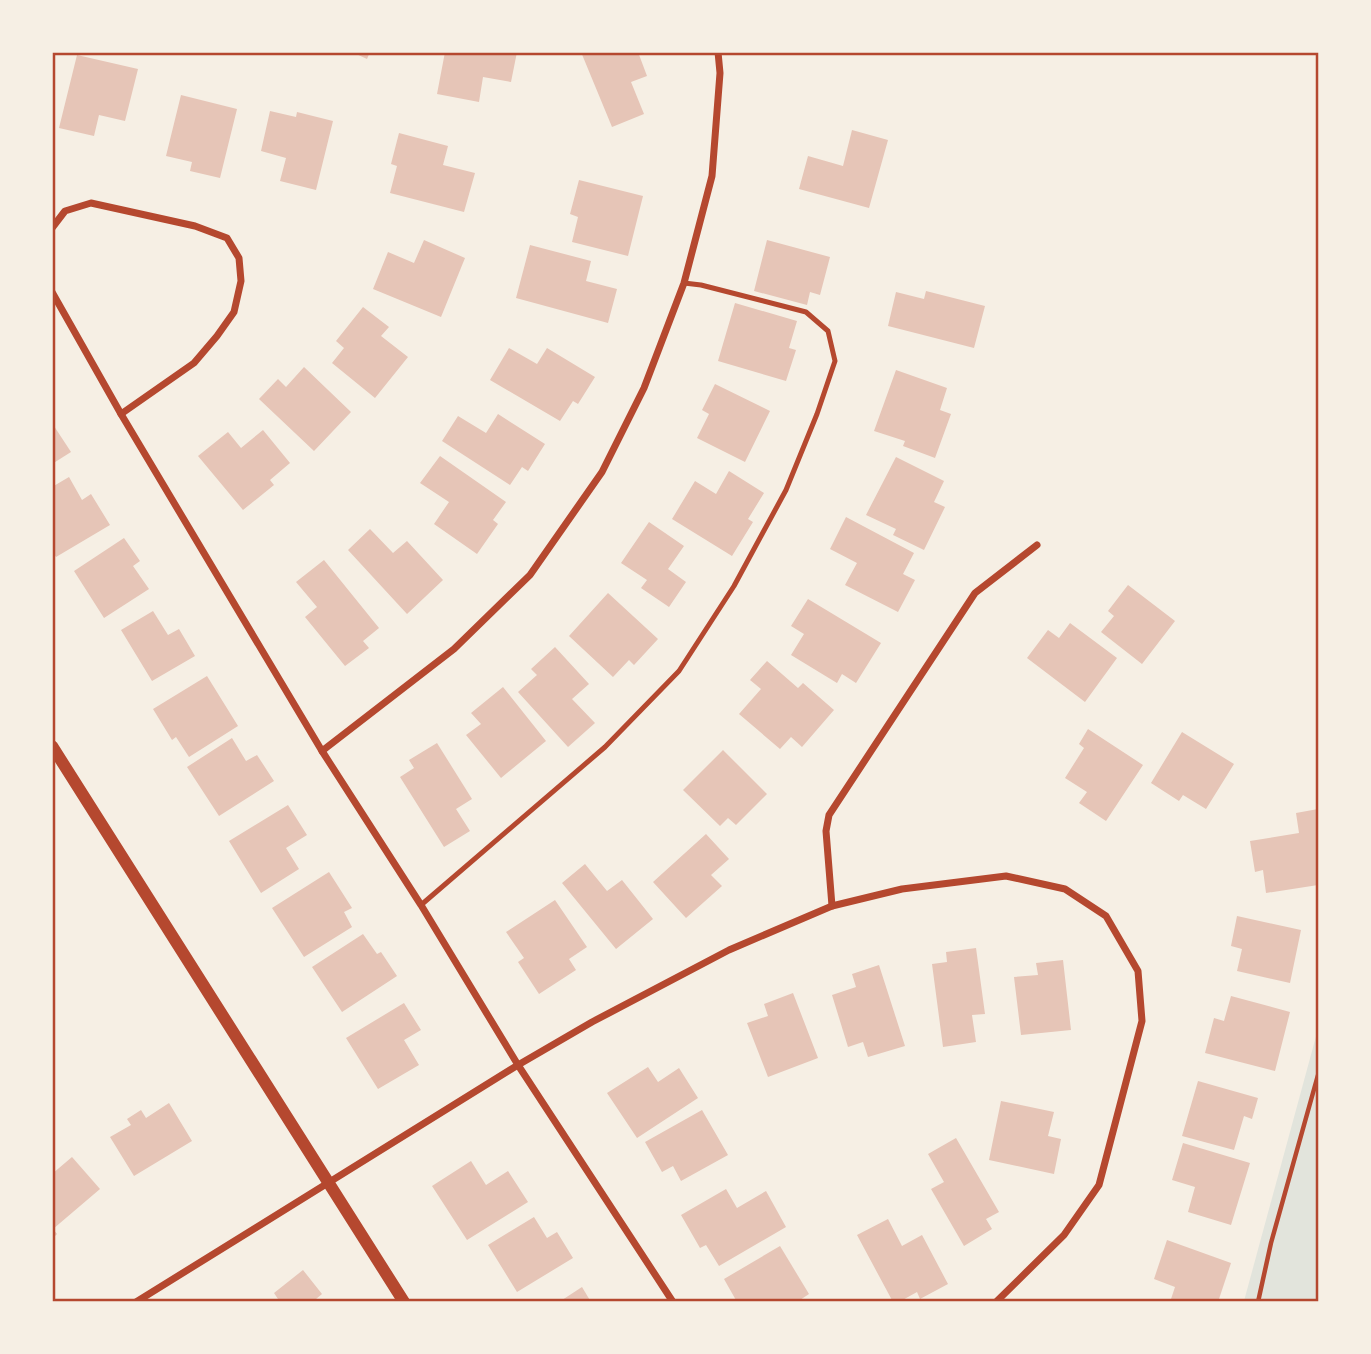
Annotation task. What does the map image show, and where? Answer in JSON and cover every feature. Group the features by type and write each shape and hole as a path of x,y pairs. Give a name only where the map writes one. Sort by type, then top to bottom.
{"street":[{"path":"322,751 454,649 530,575 602,472 644,388 684,283 712,176 720,73 718,52"},
{"path":"52,228 65,211 91,203 195,226 227,238 239,258 241,281 234,312 217,336 194,363 121,414"},
{"path":"52,292 121,414 322,751 421,905 518,1065 673,1301"},
{"path":"831,906 826,831 829,815 975,593 1037,545"},
{"path":"52,746 404,1301"},
{"path":"136,1301 592,1021 729,950 831,906 902,889 1006,876 1065,889 1107,916 1138,971 1142,1021 1099,1185 1064,1235 996,1301"}],"lane":[{"path":"421,905 605,747 679,671 734,586 786,490 835,361 828,331 806,312 684,283"}],"path":[{"path":"1258,1301 1271,1243 1318,1075"}],"shaded area":[{"path":"1318,1029 1318,1301 1244,1301"}],"building":[{"path":"352,52 370,52 367,59"},
{"path":"445,52 517,52 511,82 483,77 479,102 437,94"},
{"path":"581,52 638,52 647,76 631,82 644,114 612,127"},
{"path":"77,55 138,69 125,121 99,115 94,136 59,128"},
{"path":"181,95 237,109 220,178 190,171 192,162 166,156"},
{"path":"270,111 296,117 297,112 333,121 316,190 280,181 286,158 261,151"},
{"path":"852,130 888,140 869,208 799,189 808,156 843,166"},
{"path":"399,133 448,146 443,165 475,173 464,212 390,193 397,166 391,164"},
{"path":"579,180 643,196 628,256 572,242 578,217 570,214"},
{"path":"424,240 465,258 441,317 373,289 388,252 414,263"},
{"path":"767,240 830,257 820,295 810,292 807,305 754,291"},
{"path":"530,245 591,261 586,281 617,289 608,323 516,298"},
{"path":"926,291 985,306 974,348 888,326 896,292 924,299"},
{"path":"735,303 797,321 789,348 796,350 786,381 718,361"},
{"path":"363,307 389,327 381,336 408,357 375,398 332,363 344,348 336,341"},
{"path":"509,348 537,364 547,348 595,377 578,404 573,401 560,421 490,380"},
{"path":"304,367 351,412 314,451 259,399 278,379 286,387"},
{"path":"896,370 947,388 940,410 951,414 935,458 903,446 905,441 874,431"},
{"path":"715,384 770,411 745,462 697,438 709,414 702,410"},
{"path":"498,414 545,444 528,471 522,467 510,485 442,441 458,416 486,433"},
{"path":"52,423 71,452 52,464"},
{"path":"263,430 290,463 270,480 274,485 243,510 198,456 228,432 241,448"},
{"path":"440,456 506,502 493,520 498,524 477,554 434,524 449,502 420,483"},
{"path":"896,457 944,481 934,502 945,507 924,550 893,535 896,529 866,515"},
{"path":"729,471 764,493 748,519 753,522 732,556 672,519 695,481 716,494"},
{"path":"69,477 82,500 91,494 110,525 56,557 52,551 52,487"},
{"path":"846,517 914,553 903,574 915,580 898,612 845,585 857,563 830,549"},
{"path":"649,522 684,546 668,569 686,582 669,607 641,588 647,580 621,563"},
{"path":"370,529 393,553 407,541 443,580 407,614 348,550"},
{"path":"124,538 140,561 133,566 149,589 104,618 74,571"},
{"path":"324,560 379,628 363,641 369,648 345,666 305,617 317,607 296,582"},
{"path":"1128,585 1175,621 1142,664 1101,632 1114,616 1108,611"},
{"path":"608,593 658,639 634,665 629,660 613,677 569,636"},
{"path":"808,599 881,643 856,683 842,674 837,683 791,655 804,634 791,626"},
{"path":"153,611 168,635 179,629 195,656 152,681 121,630"},
{"path":"1070,623 1117,658 1085,702 1027,658 1048,630 1059,638"},
{"path":"555,647 589,684 572,699 595,723 568,747 518,692 537,675 531,669"},
{"path":"767,661 798,688 803,683 834,710 802,747 791,737 780,749 739,714 761,689 750,680"},
{"path":"207,676 238,726 189,757 176,737 172,740 153,709"},
{"path":"503,687 546,741 501,778 466,735 481,724 471,713"},
{"path":"1088,729 1143,765 1106,821 1079,803 1087,792 1065,778 1084,748 1079,744"},
{"path":"1182,732 1234,764 1206,809 1183,795 1179,801 1151,783"},
{"path":"232,738 246,761 257,755 274,781 219,816 187,767"},
{"path":"437,743 472,799 456,809 470,831 444,847 400,777 414,768 409,760"},
{"path":"723,750 767,794 736,825 728,818 720,826 683,790"},
{"path":"288,805 307,835 286,848 299,869 261,893 229,841"},
{"path":"1318,809 1318,885 1266,893 1263,870 1255,872 1250,841 1299,833 1296,813"},
{"path":"706,834 729,859 711,875 722,886 686,918 653,882"},
{"path":"585,864 607,891 622,880 653,919 616,949 562,883"},
{"path":"329,872 352,908 344,912 352,927 304,957 272,908"},
{"path":"555,900 587,947 569,959 576,970 539,994 518,962 524,958 506,932"},
{"path":"1237,916 1301,930 1290,983 1237,971 1242,949 1231,946"},
{"path":"363,934 377,954 381,952 397,976 342,1012 312,967"},
{"path":"976,948 985,1014 972,1015 976,1042 943,1047 932,964 947,962 946,952"},
{"path":"1063,960 1071,1030 1021,1035 1014,977 1038,975 1036,963"},
{"path":"879,965 905,1046 868,1057 863,1042 848,1047 832,995 856,987 852,974"},
{"path":"793,993 818,1058 768,1077 747,1023 768,1016 764,1004"},
{"path":"1231,996 1290,1012 1275,1071 1205,1053 1214,1018 1224,1021"},
{"path":"404,1003 421,1030 404,1040 419,1065 378,1089 346,1038"},
{"path":"648,1067 658,1082 679,1068 698,1098 637,1138 607,1093"},
{"path":"1198,1081 1258,1098 1252,1119 1244,1116 1234,1150 1182,1136"},
{"path":"1001,1101 1054,1112 1048,1136 1061,1139 1054,1174 989,1160"},
{"path":"169,1103 192,1141 134,1176 110,1137 131,1125 127,1119 141,1110 146,1118"},
{"path":"702,1110 728,1155 681,1181 673,1166 662,1172 645,1142"},
{"path":"956,1138 999,1212 986,1219 992,1229 964,1246 931,1189 944,1182 928,1154"},
{"path":"1183,1143 1250,1163 1231,1225 1188,1212 1195,1187 1172,1180"},
{"path":"72,1157 100,1189 53,1229 57,1234 52,1239 52,1174"},
{"path":"471,1161 486,1185 508,1171 528,1202 467,1240 432,1186"},
{"path":"726,1189 737,1208 766,1191 786,1227 719,1266 706,1245 700,1248 681,1215"},
{"path":"534,1217 547,1238 557,1232 573,1258 517,1292 488,1245"},
{"path":"888,1219 902,1246 922,1235 948,1284 920,1299 917,1292 899,1302 893,1302 857,1235"},
{"path":"1167,1240 1231,1263 1218,1302 1170,1302 1175,1287 1154,1279"},
{"path":"780,1246 809,1294 797,1302 737,1302 724,1279"},
{"path":"303,1270 322,1294 316,1299 317,1302 280,1302 274,1293"},
{"path":"582,1287 591,1302 559,1302"}]}
